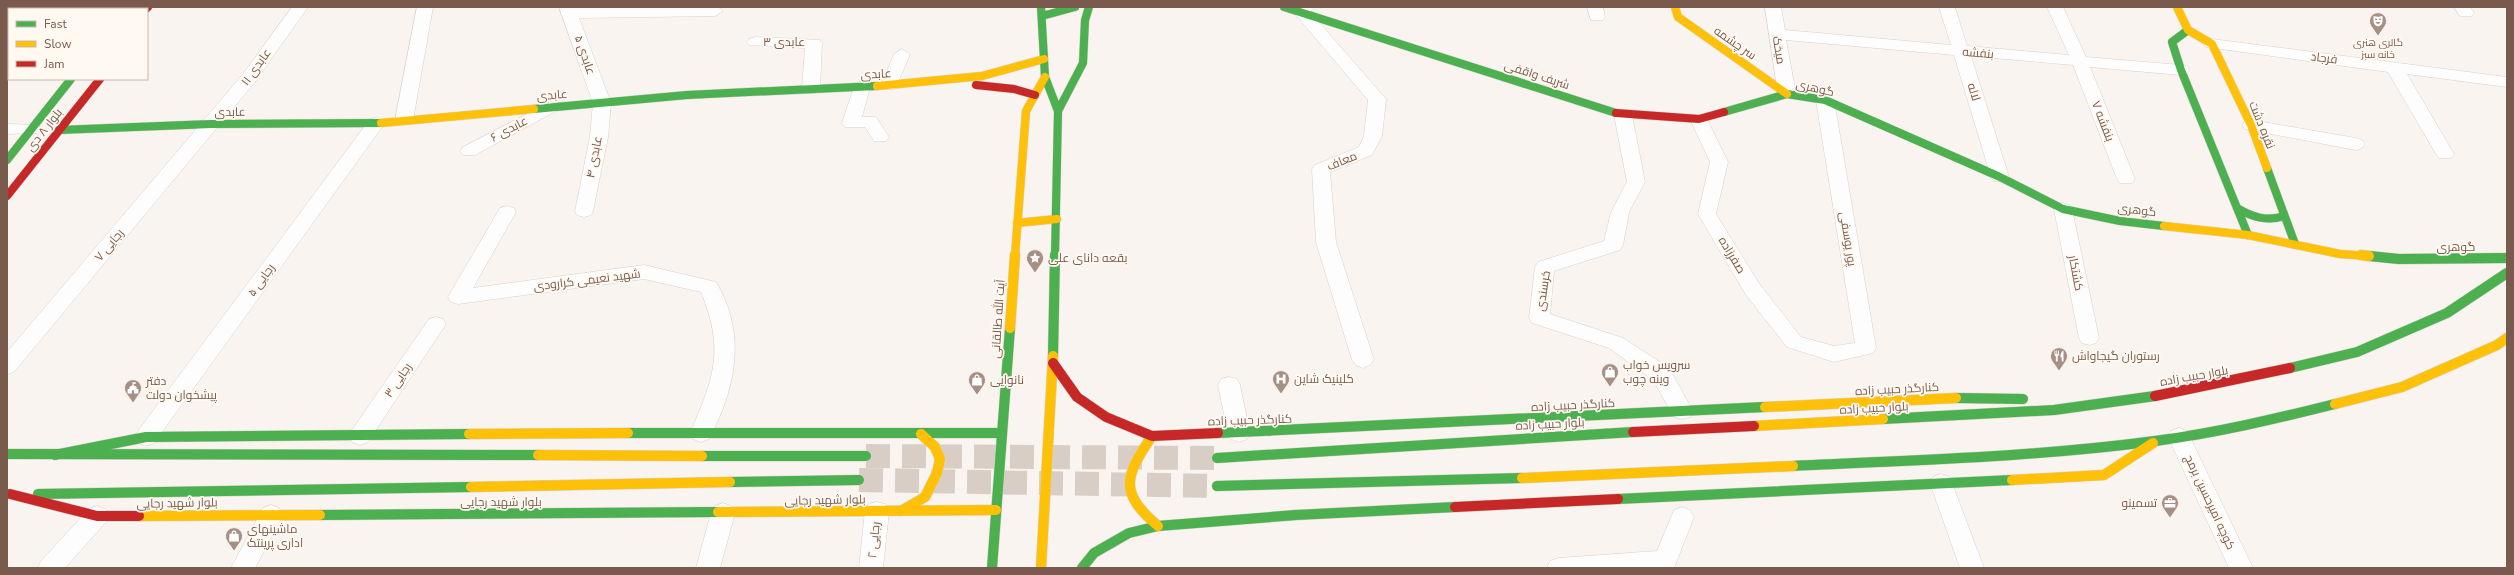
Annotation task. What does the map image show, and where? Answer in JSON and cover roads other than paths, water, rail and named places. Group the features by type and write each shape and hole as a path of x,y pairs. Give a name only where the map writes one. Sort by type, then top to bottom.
{"main road":[{"path":"1041,568 1054,363 1058,111 1045,77 1042,11 1074,7"},
{"path":"1058,111 1083,63 1085,20 1089,7"},
{"name":"سر چشمه","path":"1675,7 1678,17 1787,94"},
{"path":"2177,7 2188,30 2212,44"},
{"name":"شریف واقفی","path":"1297,8 1623,115 1699,119 1787,94"},
{"path":"2188,30 2172,42 2180,70 2248,235"},
{"name":"نقره دشت","path":"2212,44 2250,125 2294,244"},
{"name":"عابدی","path":"59,130 211,124 376,123 687,95 933,83 992,76 1024,68 1044,58"},
{"name":"آیت الله طالقانی","path":"992,568 1026,111 1045,77"},
{"name":"بلوار ۸ دی","path":"7,160 70,80"},
{"name":"بلوار ۸ دی","path":"7,196 99,80"},
{"path":"933,83 995,86 1035,95"},
{"name":"گوهری","path":"1787,94 1825,100 2000,177 2063,209 2120,221 2248,235 2340,254 2398,259 2507,258"},
{"path":"2237,208 2251,216 2267,220 2284,216"},
{"path":"1017,223 1057,220"},
{"name":"بلوار حبیب زاده","path":"1217,458 1525,438 1987,414 2123,402 2246,379 2357,352 2447,314 2507,274"},
{"path":"1217,486 1630,475 2013,455 2155,442 2284,417 2402,387 2497,345 2507,338"},
{"name":"کنارگذر حبیب زاده","path":"1054,363 1077,398 1106,417 1152,436 1682,412 1970,397 2031,399"},
{"path":"2054,400 2123,402"},
{"path":"55,455 134,438 702,433 1002,433"},
{"path":"901,511 925,497 937,473 940,459 935,447 921,434"},
{"path":"1152,436 1134,461 1129,481 1132,500 1145,517 1158,526"},
{"path":"1082,568 1094,553 1129,533 1158,526 1296,515 2104,475 2155,442"},
{"path":"7,454 866,456"},
{"name":"بلوار شهید رجایی","path":"8,494 859,480"},
{"name":"بلوار شهید رجایی","path":"8,494 97,516 996,510"}],"street":[{"name":"عابدی ۱۱","path":"211,124 249,78 300,7"},
{"path":"404,120 425,7"},
{"name":"میخک","path":"1773,7 1776,34 1787,94"},
{"name":"لاله","path":"1947,7 2000,177"},
{"name":"بنفشه ۷","path":"2055,7 2080,62 2126,179"},
{"name":"معاف","path":"1297,8 1377,98 1373,136 1366,151 1321,169 1326,242 1363,360"},
{"path":"569,10 715,11"},
{"name":"عابدی ۵","path":"569,10 602,103"},
{"name":"بنفشه","path":"1776,34 2180,70"},
{"name":"عابدی ۳","path":"755,42 814,43 811,89"},
{"name":"فرجاد","path":"2212,44 2507,82"},
{"path":"889,85 902,54"},
{"path":"2394,67 2445,154"},
{"path":"862,86 851,122 870,121 880,137"},
{"name":"پور یوسفی","path":"1825,100 1866,348 1834,354"},
{"name":"عابدی ۴","path":"584,211 598,137 602,103"},
{"name":"عابدی ۶","path":"469,151 550,107"},
{"name":"خرسندی","path":"1623,115 1636,182 1620,212 1613,245 1545,267 1539,318 1616,343 1661,374 1682,412"},
{"name":"صفرزاده","path":"1699,119 1719,162 1707,214 1753,290 1794,342 1834,354"},
{"name":"رجایی ۵","path":"146,438 376,123"},
{"name":"رجایی ۷","path":"7,366 211,124"},
{"path":"2250,125 2356,144"},
{"path":"7,129 32,129"},
{"name":"کشتکار","path":"2063,209 2089,338"},
{"name":"شهید نعیمی کرارودی","path":"507,212 458,297 644,272 709,286 716,303 726,344 720,384 702,433"},
{"name":"رجایی ۳","path":"360,436 436,324"},
{"path":"1229,385 1239,433"},
{"name":"کوچه امیرحسین برمچ","path":"2179,437 2241,568"},
{"path":"1941,483 1972,568"},
{"name":"رجایی ۲","path":"871,568 877,511"},
{"path":"708,568 723,513"},
{"path":"243,568 271,515"},
{"path":"50,568 97,516"},
{"path":"1558,568 1665,561 1682,517"}],"tunnel":[{"path":"866,456 1217,458"},
{"path":"859,480 1217,486"}],"place":[{"name":"گالری هنری خانه سبز","path":"2378,36"},
{"name":"بقعه دانای علی","path":"1035,273"},
{"name":"رستوران گیجاواش","path":"2059,371"},
{"name":"سرویس خواب وینه چوب","path":"1610,387"},
{"name":"کلینیک شاین","path":"1281,394"},
{"name":"نانوایی","path":"977,395"},
{"name":"دفتر پیشخوان دولت","path":"133,403"},
{"name":"تسمینو","path":"2170,518"},
{"name":"ماشینهای اداری پرینتک","path":"234,551"}]}
